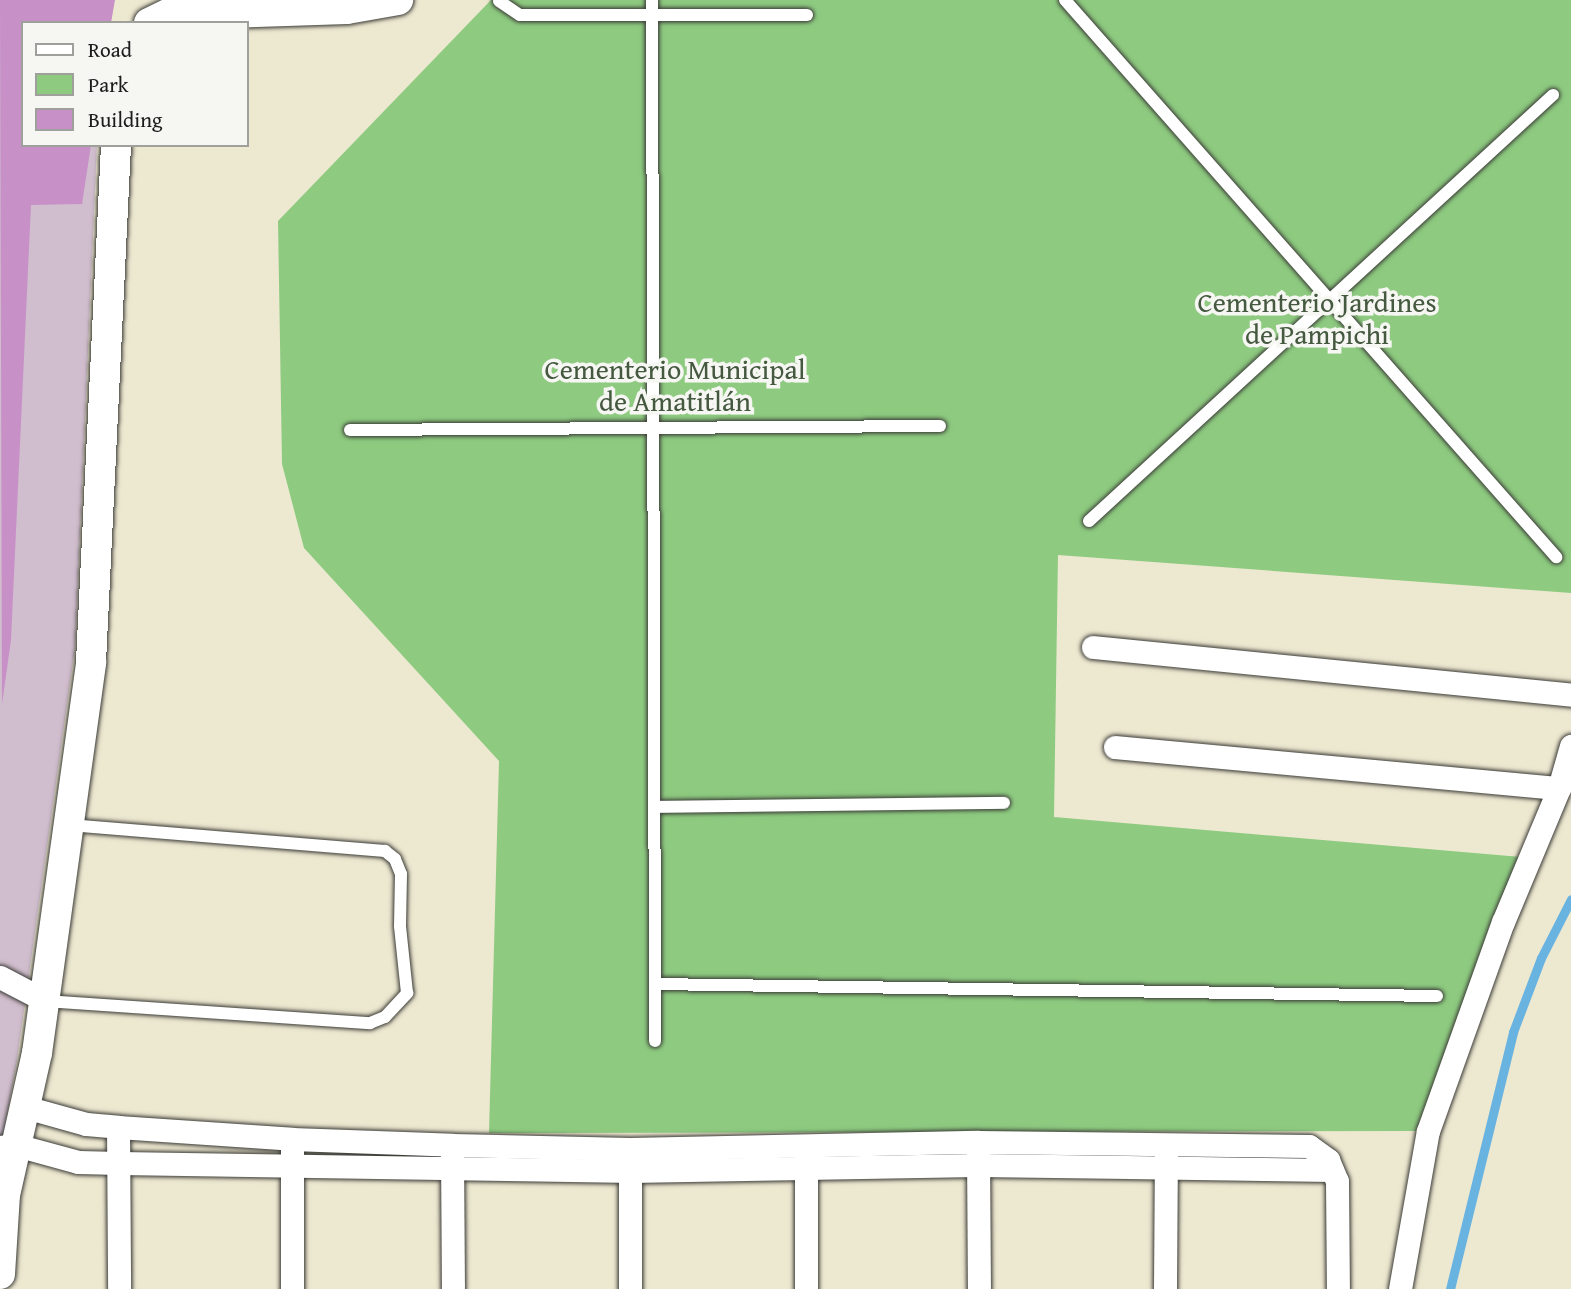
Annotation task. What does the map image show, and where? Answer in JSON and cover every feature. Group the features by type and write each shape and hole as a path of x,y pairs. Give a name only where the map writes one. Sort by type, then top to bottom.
{"street":[{"path":"153,21 178,9 226,13 347,9 398,0"},
{"path":"0,1274 8,1146 25,1107 44,1000 91,662 116,147"},
{"path":"1093,647 1571,695"},
{"path":"1400,1289 1428,1131 1503,922 1559,788 1571,746"},
{"path":"1115,747 1559,788"},
{"path":"0,977 44,1000"},
{"path":"25,1107 86,1124 292,1139 452,1156"},
{"path":"118,1127 119,1289"},
{"path":"292,1139 292,1289"},
{"path":"8,1146 78,1162 292,1164 452,1156 630,1160 978,1154 1166,1144 1309,1146 1322,1153 1338,1181 1338,1289"},
{"path":"1165,1289 1166,1144"},
{"path":"978,1154 1166,1167 1332,1170"},
{"path":"978,1154 979,1289"},
{"path":"452,1156 453,1289"},
{"path":"806,1157 806,1289"},
{"path":"630,1160 630,1289"}],"lane":[{"path":"652,0 655,1041"},
{"path":"1065,0 1556,556"},
{"path":"499,2 520,15 807,15"},
{"path":"1089,521 1553,94"},
{"path":"350,430 940,426"},
{"path":"654,807 1004,803"},
{"path":"44,1000 370,1023 386,1017 397,1008 407,993 400,926 401,874 395,859 385,851 69,825"},
{"path":"654,984 1437,996"}],"shaded area":[{"path":"0,0 21,21 21,147 97,147 75,648 17,1060 0,1155"}],"green space":[{"name":"Cementerio Municipal de Amatitlán","path":"491,0 1571,0 1571,593 1058,555 1054,817 1521,857 1416,1131 489,1133 499,761 304,548 282,464 278,221"}],"building":[{"path":"0,0 115,0 111,21 21,21 21,147 91,147 82,204 31,205 11,640 2,704"}],"waterway":[{"path":"1450,1289 1513,1032 1541,958 1571,899"}],"park label":[{"name":"Cementerio Jardines de Pampichi","path":"1317,318"}]}
